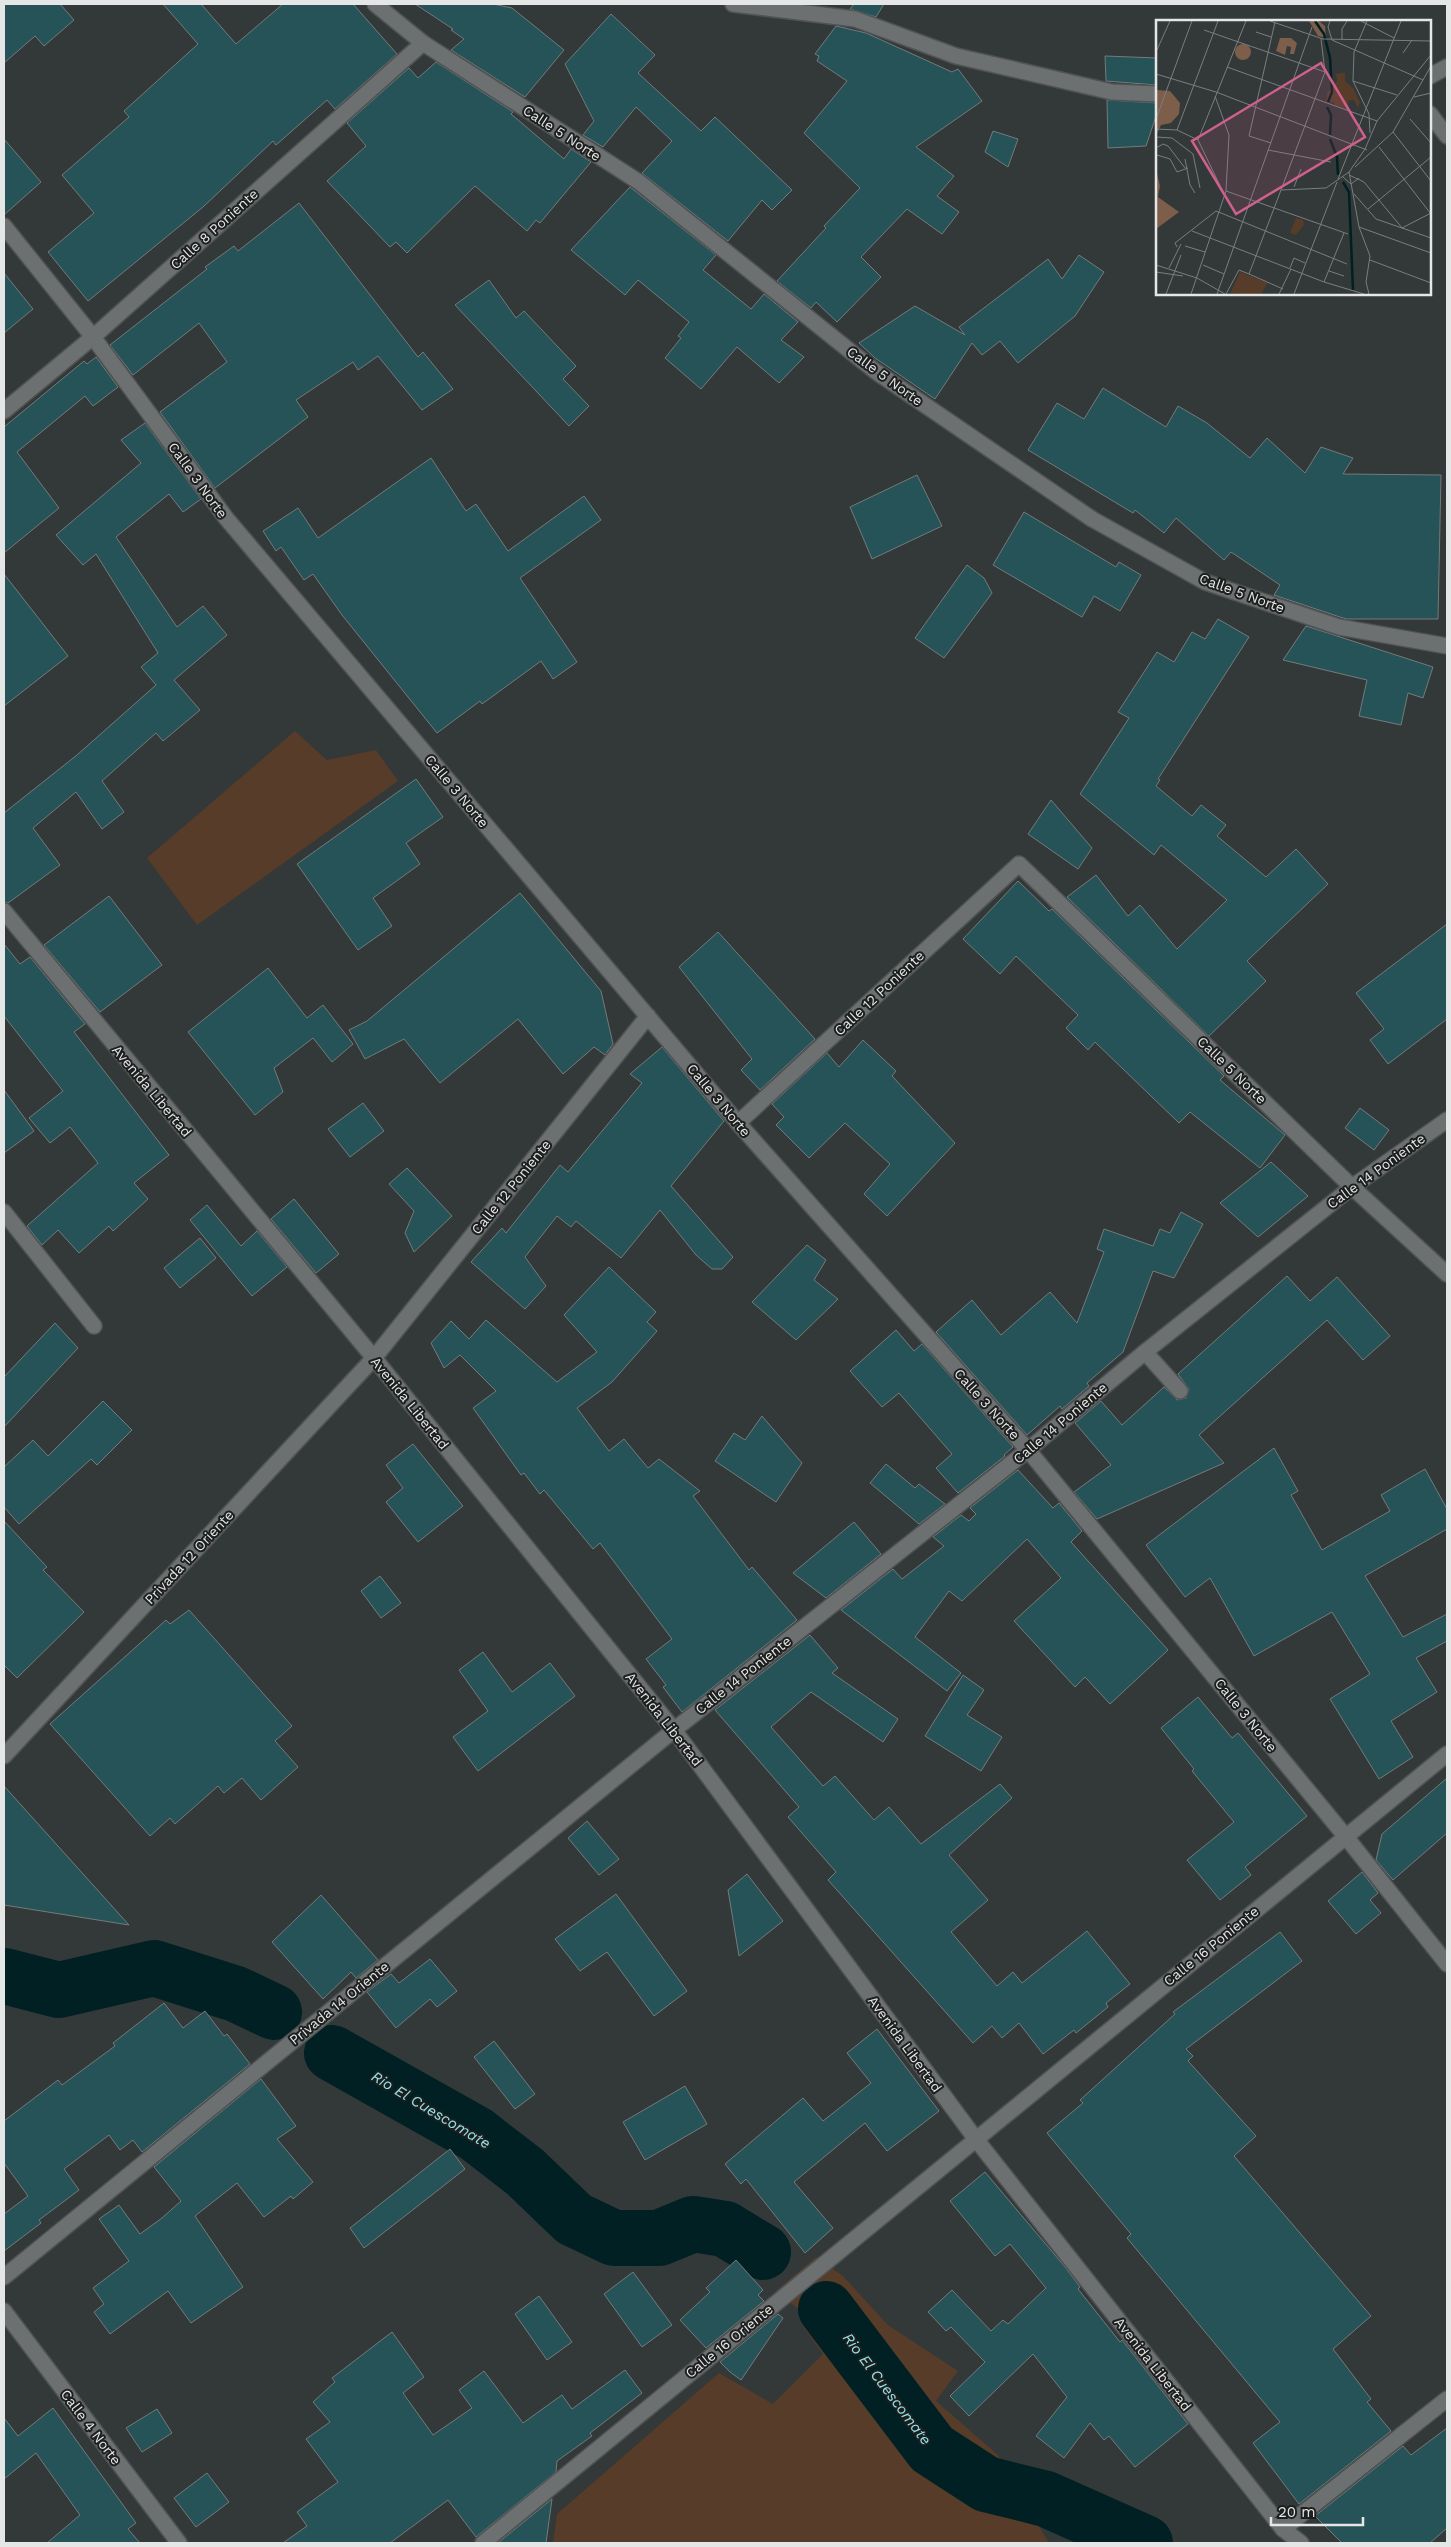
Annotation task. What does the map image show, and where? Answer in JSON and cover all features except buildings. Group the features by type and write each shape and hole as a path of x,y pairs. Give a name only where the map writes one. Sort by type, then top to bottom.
{"street":[{"name":"Calle 5 Norte","path":"375,4 423,44 639,182 875,371 1092,519 1205,582 1339,627 1447,646"},
{"path":"733,4 855,19 956,56 1112,92 1156,94"},
{"name":"Calle 8 Poniente","path":"4,412 92,337 423,44"},
{"path":"1431,75 1447,67"},
{"path":"1431,115 1447,136"},
{"name":"Calle 3 Norte","path":"4,226 92,337 226,518 738,1123 1028,1450 1346,1837 1447,1964"},
{"name":"Calle 5 Norte","path":"1019,864 1352,1187 1447,1274"},
{"name":"Calle 12 Poniente","path":"738,1123 1019,864"},
{"name":"Avenida Libertad","path":"4,912 374,1358 674,1730 975,2138 1283,2529 1301,2543"},
{"name":"Calle 12 Poniente","path":"374,1358 648,1016"},
{"name":"Calle 14 Poniente","path":"674,1730 1028,1450 1145,1352 1352,1187 1447,1120"},
{"path":"4,1212 94,1326"},
{"path":"1145,1352 1180,1391"},
{"name":"Privada 12 Oriente","path":"4,1756 374,1358"},
{"name":"Privada 14 Oriente","path":"4,2277 674,1730"},
{"name":"Calle 16 Poniente","path":"975,2138 1447,1754"},
{"name":"Calle 16 Oriente","path":"483,2543 975,2138"},
{"name":"Calle 4 Norte","path":"4,2311 179,2543"},
{"path":"1283,2529 1447,2399"}],"shaded area":[{"path":"295,731 327,760 376,750 398,781 197,925 147,858"},
{"path":"816,2257 843,2276 888,2325 958,2371 936,2401 998,2455 1049,2543 553,2543 557,2514 719,2373 773,2404 823,2354 802,2325 807,2316 776,2291"}],"waterway":[{"name":"Rio El Cuescomate","path":"4,1976 59,1990 154,1968 236,1994 274,2012"},
{"name":"Rio El Cuescomate","path":"332,2053 476,2134 525,2172 574,2219 614,2238 659,2238 693,2224 725,2229 763,2252"},
{"name":"Rio El Cuescomate","path":"826,2309 932,2449 986,2484 1046,2499 1145,2543"}]}
